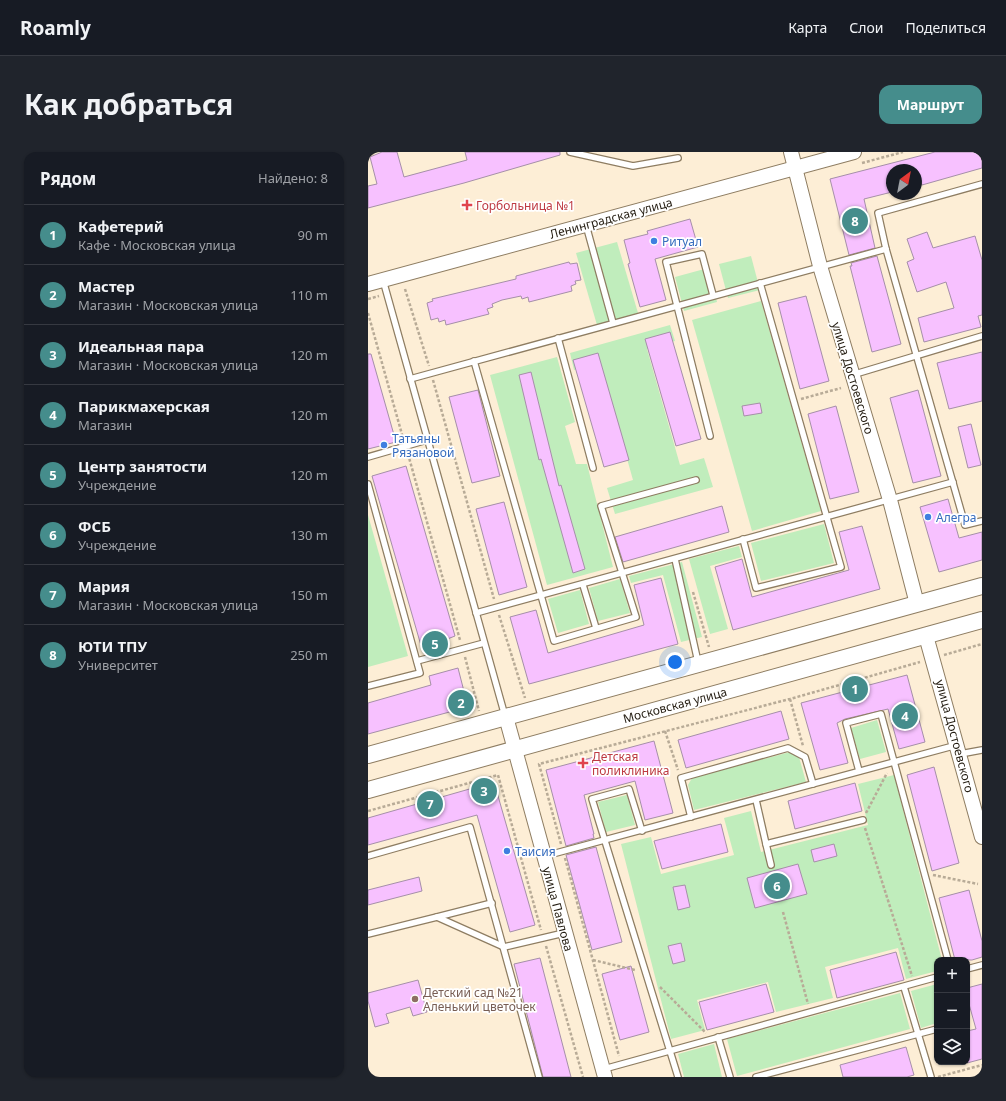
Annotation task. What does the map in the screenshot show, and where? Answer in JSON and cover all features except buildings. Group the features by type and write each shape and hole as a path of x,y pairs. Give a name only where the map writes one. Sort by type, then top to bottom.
{"main road":[{"path":"368,755 982,586"},
{"name":"Московская улица","path":"368,790 982,620"}],"street":[{"name":"улица Достоевского","path":"791,152 820,266 890,500 917,604"},
{"name":"Ленинградская улица","path":"368,284 854,152"},
{"name":"улица Достоевского","path":"926,636 958,750 978,808 982,836"},
{"name":"улица Павлова","path":"506,717 604,1073"}],"lane":[{"path":"570,152 633,166 678,158"},
{"path":"982,184 878,213 886,249 965,525 982,521"},
{"path":"586,224 613,323"},
{"path":"410,378 886,249"},
{"path":"710,436 675,306 666,262 702,254 713,295"},
{"path":"383,280 506,717"},
{"path":"743,539 756,588 841,567 760,283"},
{"path":"852,376 916,354 982,336"},
{"path":"558,338 593,468"},
{"path":"474,361 554,641 636,617 601,506 696,480"},
{"path":"368,457 427,440"},
{"path":"476,613 953,482"},
{"path":"368,484 420,673 368,686"},
{"path":"675,559 698,664"},
{"path":"582,585 596,628"},
{"path":"417,661 484,643"},
{"path":"859,771 846,723 881,714 947,957"},
{"path":"691,817 681,778 788,748 805,757 813,784"},
{"path":"545,856 756,800 894,760 958,750 982,750"},
{"path":"642,831 629,789 592,799 678,1077"},
{"path":"756,800 771,865"},
{"path":"766,844 863,820"},
{"path":"368,856 470,827 539,1077"},
{"path":"368,934 492,904"},
{"path":"437,917 504,947 564,932"},
{"path":"970,968 982,965"},
{"path":"604,1073 621,1064 669,1050 934,979"},
{"path":"904,987 931,1077"},
{"path":"756,1077 934,1030"},
{"path":"718,1037 730,1077"}],"path":[{"path":"405,289 431,373 524,698"},
{"path":"368,313 480,710"},
{"path":"794,401 841,388"},
{"path":"692,587 709,647"},
{"path":"621,1064 539,764 790,699 982,644"},
{"path":"790,699 805,757"},
{"path":"665,731 681,778"},
{"path":"894,760 863,820 914,984"},
{"path":"368,811 498,775 583,1077"},
{"path":"925,874 978,884"},
{"path":"784,912 810,1012"},
{"path":"938,1077 982,1065"}],"green space":[{"path":"617,242 638,313 597,325 576,253"},
{"path":"751,256 760,290 728,298 719,264"},
{"path":"708,268 717,302 684,311 675,277"},
{"path":"761,301 821,511 752,531 692,320"},
{"path":"670,325 675,341 647,349 680,465 704,458 713,487 615,514 607,488 633,480 600,363 574,370 570,353"},
{"path":"557,357 575,422 565,426 576,464 587,464 613,567 547,585 490,375"},
{"path":"368,515 408,656 368,667"},
{"path":"824,524 834,563 761,581 751,543"},
{"path":"739,546 742,557 710,566 728,629 710,634 689,559"},
{"path":"682,562 702,637 681,642 663,575 631,583 629,576"},
{"path":"620,579 630,613 598,621 589,588"},
{"path":"580,590 589,624 558,633 548,599"},
{"path":"877,720 886,752 860,759 851,728"},
{"path":"790,752 799,757 806,782 694,810 688,785 692,778"},
{"path":"894,775 941,957 934,957 934,972 906,979 898,948 825,967 833,998 776,1012 768,982 697,1000 705,1030 671,1039 621,844 651,837 661,874 734,855 724,818 751,811 761,852 868,825 858,784"},
{"path":"627,795 635,825 606,832 598,802"},
{"path":"934,985 934,1024 921,1028 911,991"},
{"path":"900,993 910,1029 737,1076 727,1039"},
{"path":"714,1044 722,1077 684,1077 678,1054"}],"place":[{"name":"Горбольница №1","path":"467,205"},
{"name":"ЮТИ ТПУ","path":"855,221"},
{"name":"Ритуал","path":"654,241"},
{"name":"Татьяны Рязановой","path":"384,445"},
{"name":"Алегра","path":"928,517"},
{"name":"Центр занятости","path":"435,644"},
{"name":"Кафетерий","path":"855,689"},
{"name":"Мастер","path":"461,703"},
{"name":"Парикмахерская","path":"905,716"},
{"name":"Детская поликлиника","path":"583,763"},
{"name":"Идеальная пара","path":"484,791"},
{"name":"Мария","path":"430,804"},
{"name":"Таисия","path":"507,851"},
{"name":"ФСБ","path":"777,886"},
{"name":"Детский сад №21 Аленький цветочек","path":"415,999"}]}
